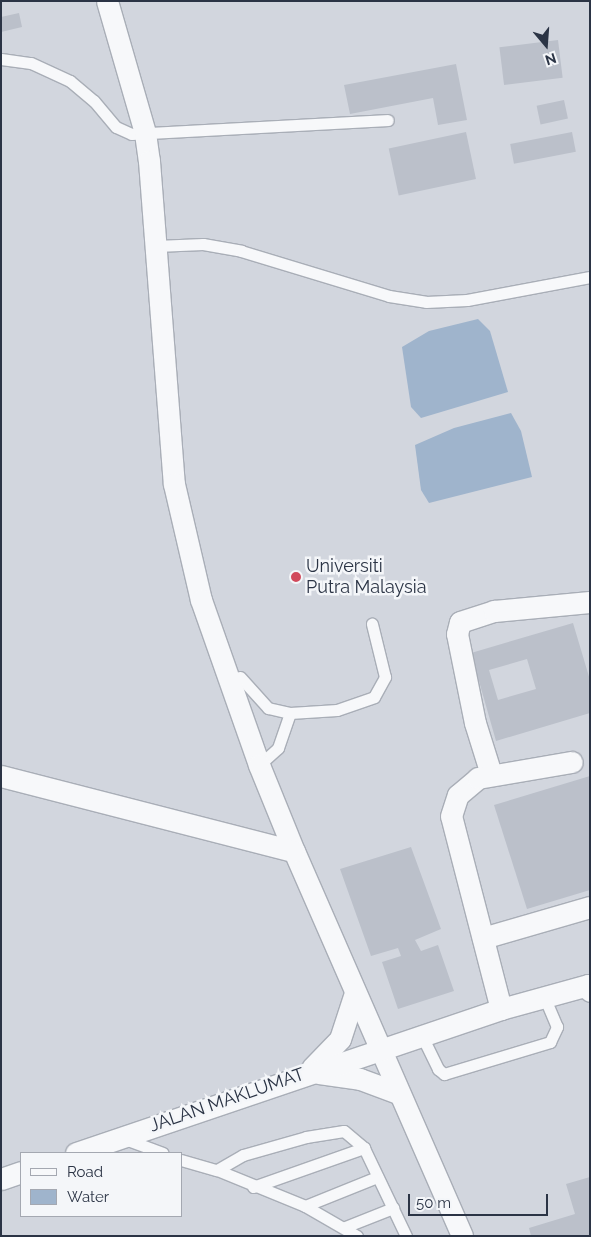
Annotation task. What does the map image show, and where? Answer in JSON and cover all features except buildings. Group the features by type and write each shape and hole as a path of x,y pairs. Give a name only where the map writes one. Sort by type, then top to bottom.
{"street":[{"path":"107,1 144,133 156,246 174,484 201,600 259,765 294,851 462,1236"},
{"path":"492,774 475,723 457,634 460,622 494,611 590,602"},
{"path":"501,1009 451,816 458,795 478,778 492,774 572,762"},
{"path":"1,776 294,851"},
{"path":"483,938 590,907"},
{"name":"JALAN MAKLUMAT","path":"79,1152 306,1073 501,1009 544,996 589,987"},
{"path":"306,1073 340,1038 355,993"},
{"path":"306,1073 337,1073 398,1093"},
{"path":"1,1179 20,1172"}],"lane":[{"path":"1,59 30,63 70,80 125,133 388,120"},
{"path":"156,246 203,244 241,251 389,296 426,302 467,300 590,277"},
{"path":"240,677 268,708 290,713 337,710 374,697 385,677 372,624"},
{"path":"259,765 278,748 290,713"},
{"path":"422,1036 438,1069 444,1074 550,1042 557,1028 544,996"},
{"path":"216,1170 243,1155 306,1137 344,1131 364,1148 406,1236"},
{"path":"121,1138 160,1152"},
{"path":"253,1187 364,1148"},
{"path":"182,1160 216,1170 253,1187 304,1206 345,1227 357,1236"},
{"path":"304,1206 377,1177"},
{"path":"345,1227 393,1208"}],"shaded area":[{"name":"Universiti Putra Malaysia","path":"1,1 590,1 590,1236 1,1236"}],"water":[{"path":"478,319 490,331 508,392 421,418 411,407 402,347 429,331"},
{"path":"511,413 521,431 532,477 429,503 421,490 415,445 454,428"}],"place":[{"name":"Universiti Putra Malaysia","path":"296,577"}]}
